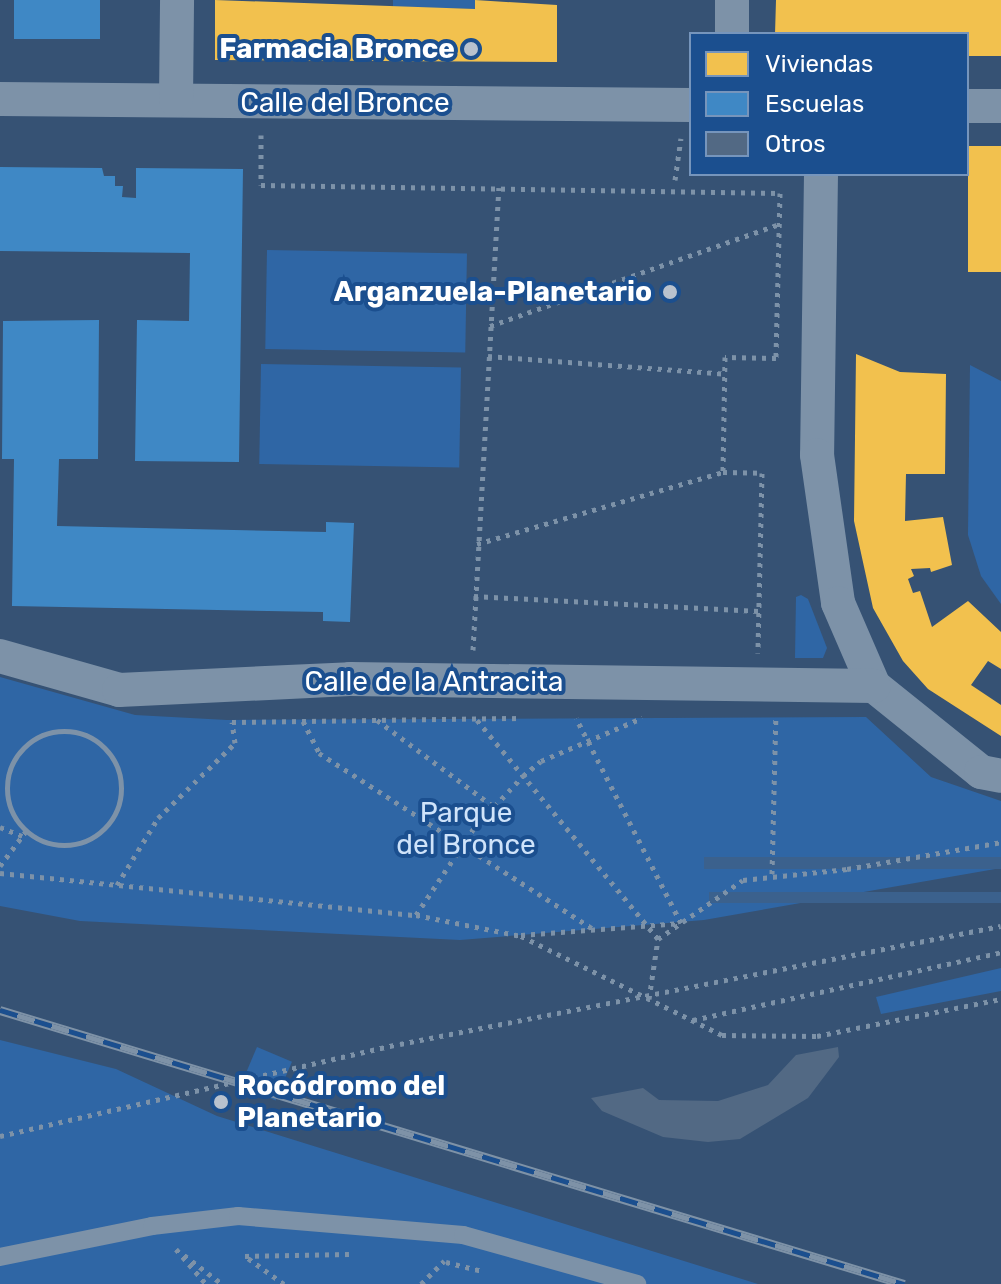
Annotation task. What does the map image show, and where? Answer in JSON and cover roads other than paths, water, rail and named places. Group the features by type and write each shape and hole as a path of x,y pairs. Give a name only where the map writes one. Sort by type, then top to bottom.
{"street":[{"path":"176,100 177,0"},
{"path":"732,0 732,32"},
{"name":"Calle del Bronce","path":"0,99 176,100 686,121"},
{"path":"969,106 1001,106"},
{"path":"821,176 817,455 838,603 874,686 981,772 1001,776"},
{"name":"Calle de la Antracita","path":"0,656 119,690 350,679 874,686"}],"lane":[{"path":"0,1257 152,1226 238,1216 463,1235 637,1284"}],"railway":[{"path":"0,1010 904,1284"}],"place":[{"name":"Farmacia Bronce","path":"471,49"},
{"name":"Arganzuela-Planetario","path":"670,292"},
{"name":"Rocódromo del Planetario","path":"221,1102"}],"park label":[{"name":"Parque del Bronce","path":"466,829"}]}
